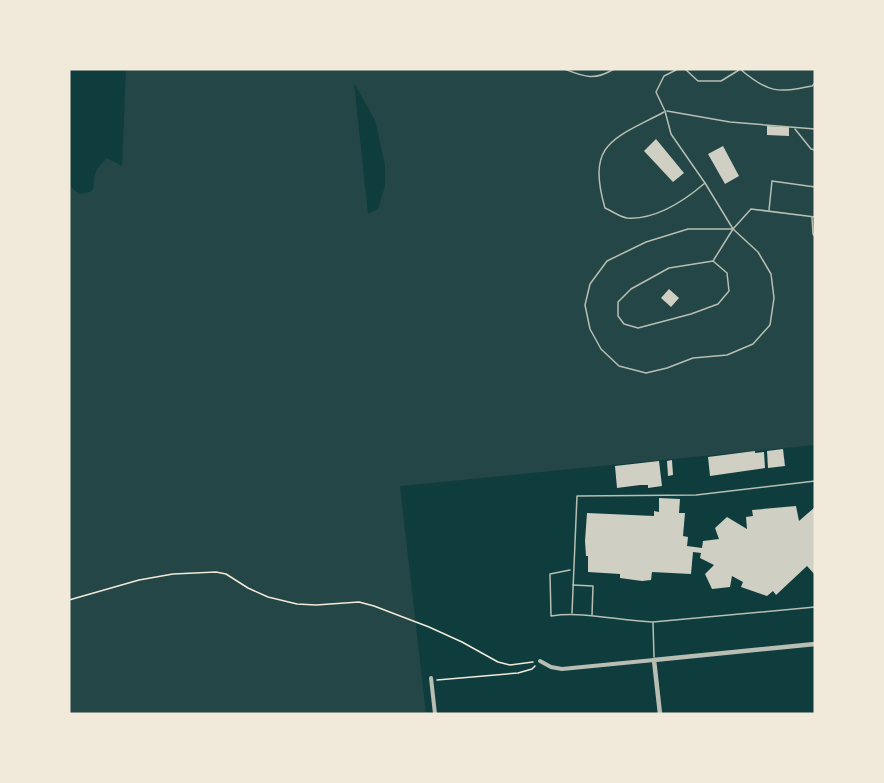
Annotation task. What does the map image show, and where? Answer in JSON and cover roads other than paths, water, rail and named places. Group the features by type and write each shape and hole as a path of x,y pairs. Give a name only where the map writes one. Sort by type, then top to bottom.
{"street":[{"path":"540,661 551,668 562,669 815,644"},
{"path":"654,660 660,714"},
{"path":"431,678 435,714"}],"lane":[{"path":"564,69 587,78 605,74 614,69"},
{"path":"678,69 664,76 656,92 665,111 671,134 733,229 758,252 771,274 774,298 770,325 753,344 727,355 693,358 646,373 619,366 601,349 590,329 585,305 590,284 607,261 646,242 688,229 733,229"},
{"path":"685,69 698,81 721,81 740,69 758,85 784,91 812,86 815,83"},
{"path":"705,183 657,214 626,218 605,208 599,186 600,159 616,136 665,111 730,122 815,129"},
{"path":"795,128 811,149 815,150"},
{"path":"769,211 772,181 815,187"},
{"path":"713,261 727,273 729,291 718,304 692,314 638,328 624,324 618,316 618,302 631,289 669,268 713,261 733,229 751,209 814,217 815,237"},
{"path":"572,613 572,569 577,496 696,495 815,481"},
{"path":"572,569 550,574 550,616 572,613 653,622 815,607"},
{"path":"572,585 593,586 592,616"},
{"path":"653,622 654,660"}]}
